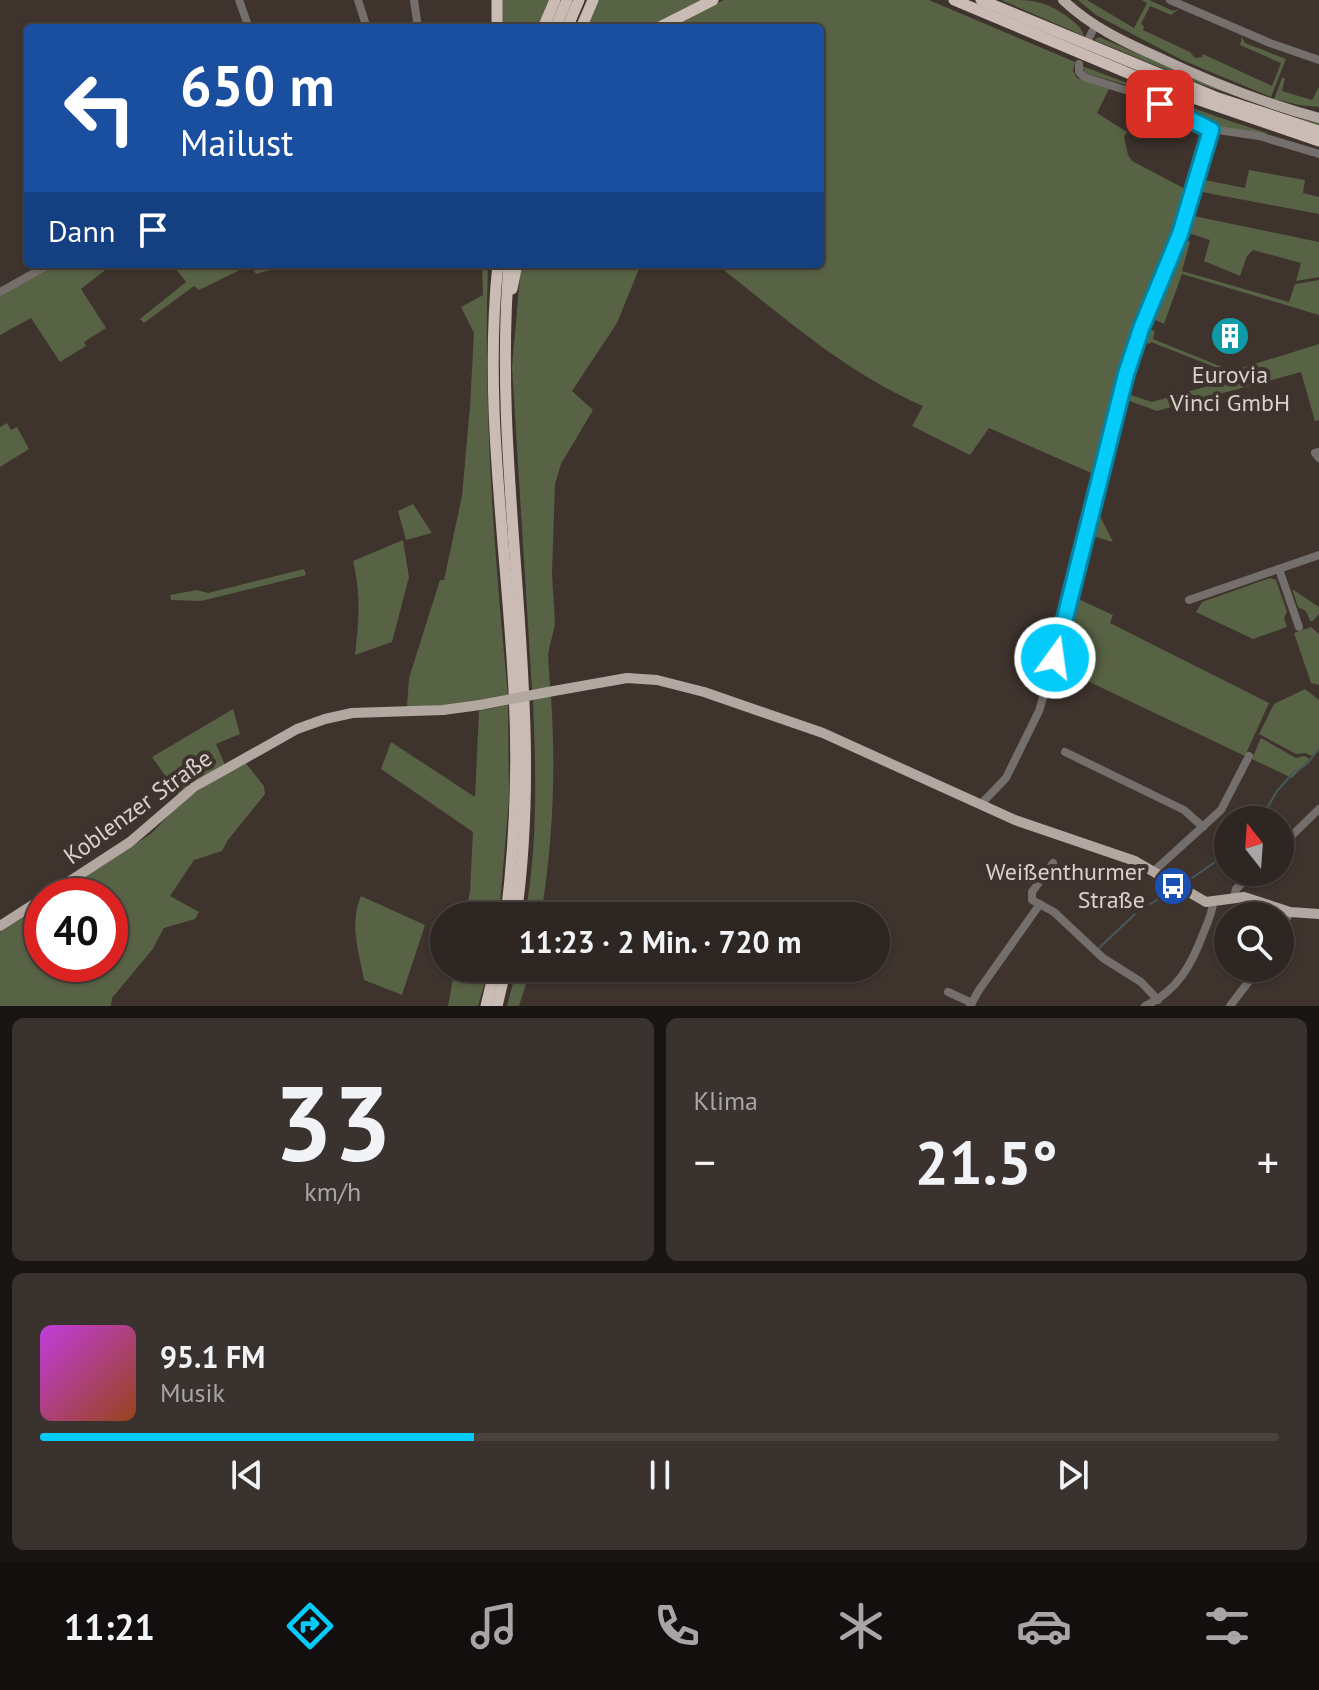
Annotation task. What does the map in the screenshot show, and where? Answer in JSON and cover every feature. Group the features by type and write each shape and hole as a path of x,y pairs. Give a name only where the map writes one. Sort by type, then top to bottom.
{"highway":[{"path":"497,0 497,24"},
{"path":"545,24 555,0"},
{"path":"557,24 567,0"},
{"path":"569,24 579,0"},
{"path":"583,24 593,0"},
{"path":"666,24 713,0"},
{"path":"954,0 1161,87 1319,141"},
{"path":"987,2 1218,98 1319,131"},
{"path":"496,268 501,305 526,718 527,807 518,902"},
{"path":"507,902 514,840 516,749 497,460 501,305 508,268"},
{"path":"501,305 515,268"},
{"path":"486,1006 492,982"},
{"path":"497,1006 503,982"}],"main road":[{"path":"1063,0 1095,26 1204,79 1267,103 1319,118"},
{"name":"Koblenzer Straße","path":"75,878 130,842 194,787 306,725 333,716 480,705 627,678 676,684 732,700 823,733 978,803"},
{"path":"978,803 1015,820 1127,857 1204,901 1213,903 1234,897 1261,902"},
{"name":"Koblenzer Straße","path":"0,926 24,911"},
{"path":"1294,912 1319,914"}],"street":[{"path":"239,0 248,24"},
{"path":"358,0 366,24"},
{"path":"414,0 417,24"},
{"path":"1170,0 1270,43 1319,60"},
{"path":"1089,38 1095,26"},
{"path":"1079,64 1079,72 1084,77 1138,94 1211,130 1259,136 1319,154"},
{"path":"978,803 1006,778 1039,711 1130,362 1180,234 1211,130"},
{"path":"0,292 43,268"},
{"path":"1319,452 1315,453 1319,458"},
{"path":"1189,600 1319,555"},
{"path":"1279,569 1299,627"},
{"path":"1065,752 1184,810 1203,827"},
{"path":"1154,871 1224,805 1249,756"},
{"path":"1294,833 1319,809"},
{"path":"1053,863 1031,895 1032,900 1072,927 1103,958 1141,982 1158,1000"},
{"path":"1234,897 1239,886"},
{"path":"1145,1006 1175,986 1188,968 1213,903"},
{"path":"948,992 971,1004 1040,904"},
{"path":"1230,1006 1248,982"}],"green space":[{"path":"501,0 550,0 541,24 501,24"},
{"path":"596,0 708,0 662,24 585,24"},
{"path":"724,0 929,0 1075,62 1073,71 1077,78 1110,87 1097,113 1127,132 1124,137 1132,161 1191,192 1169,258 1136,329 1098,476 989,428 970,455 912,426 923,406 840,360 721,268 824,268 824,24 675,24"},
{"path":"1001,0 1029,1 1052,7 1075,23 1084,36"},
{"path":"1078,0 1087,0 1134,28 1147,3 1142,0 1173,11 1179,9 1171,15 1150,6 1141,24 1143,30 1190,52 1195,58 1203,54 1272,86 1281,63 1240,45 1242,37 1245,43 1286,59 1271,97 1182,60 1096,15"},
{"path":"1099,37 1248,100 1200,84 1094,40"},
{"path":"1082,66 1267,133 1209,126 1147,91 1085,73"},
{"path":"1282,78 1285,78 1282,91 1312,100 1319,87 1319,107 1274,99"},
{"path":"1252,102 1319,122 1319,125"},
{"path":"1249,170 1305,180 1303,193 1319,197 1319,214 1197,191 1200,179 1245,188"},
{"path":"1189,215 1319,242 1319,277 1296,281 1301,263 1253,250 1247,256 1240,276 1204,261 1210,240 1185,232"},
{"path":"1186,239 1190,242 1182,271 1289,302 1295,284 1319,280 1319,315 1182,274 1164,324 1151,318"},
{"path":"50,268 108,268 81,289 106,328 84,342 86,346 60,362 31,318 0,335 0,296"},
{"path":"175,268 244,268 199,290 194,286 144,323 140,319 186,282"},
{"path":"252,268 278,268 256,274"},
{"path":"482,268 488,268 487,373 491,480 508,695 464,704 407,707 409,678 440,580 444,580 462,496 474,333 461,307 483,295"},
{"path":"521,268 639,268 617,323 572,391 593,410 561,464 555,484 552,574 555,624 548,654 550,688 532,690 512,367"},
{"path":"1145,328 1155,331 1153,339 1232,371 1319,344 1319,420 1315,421 1301,372 1157,411 1124,399 1125,393 1152,402 1236,378 1151,342 1139,341"},
{"path":"7,423 11,430 17,427 29,449 0,467 0,427"},
{"path":"413,504 432,533 406,540 398,511"},
{"path":"1096,508 1113,542 1089,535"},
{"path":"403,540 409,577 392,642 355,655 358,608 353,561"},
{"path":"304,569 306,575 201,601 171,600 170,595 197,590 208,593"},
{"path":"1270,578 1276,580 1287,612 1284,618 1287,627 1253,639 1196,612 1202,602"},
{"path":"1292,589 1319,607 1319,614 1313,621 1310,621 1306,611 1298,607"},
{"path":"1074,597 1113,615 1110,623 1269,703 1245,756 1056,666"},
{"path":"1311,627 1319,634 1319,685 1311,683 1294,633"},
{"path":"1305,689 1319,700 1319,749 1312,756 1296,754 1259,734 1274,704"},
{"path":"551,696 551,834 543,902 527,902 534,835 533,700"},
{"path":"508,705 509,799 500,902 468,902 473,832 381,769 391,742 475,797 479,711"},
{"path":"233,709 240,734 216,744 225,765 179,795 152,757"},
{"path":"1261,738 1296,758 1304,756 1310,759 1292,778 1252,759"},
{"path":"244,761 264,786 265,794 222,851 194,860 170,896 199,912 195,919 164,928 152,950 128,979 128,878 83,878 152,833 181,802"},
{"path":"361,896 425,925 402,995 364,980 355,927"},
{"path":"24,917 24,982 125,982 112,998 111,1006 0,1006 0,932"},
{"path":"452,982 485,982 478,1006 448,1006"},
{"path":"513,982 527,982 519,1006 507,1006"}],"waterway":[{"path":"1268,806 1293,773 1307,764 1319,749"},
{"path":"1182,885 1214,863"},
{"path":"1150,904 1177,889"},
{"path":"1099,948 1135,914"}],"place":[{"name":"Eurovia Vinci GmbH","path":"1230,336"},
{"name":"Weißenthurmer Straße","path":"1173,886"}],"route":[{"path":"1055,658 1126,374 1142,326 1171,260 1211,130 1160,104"}]}
